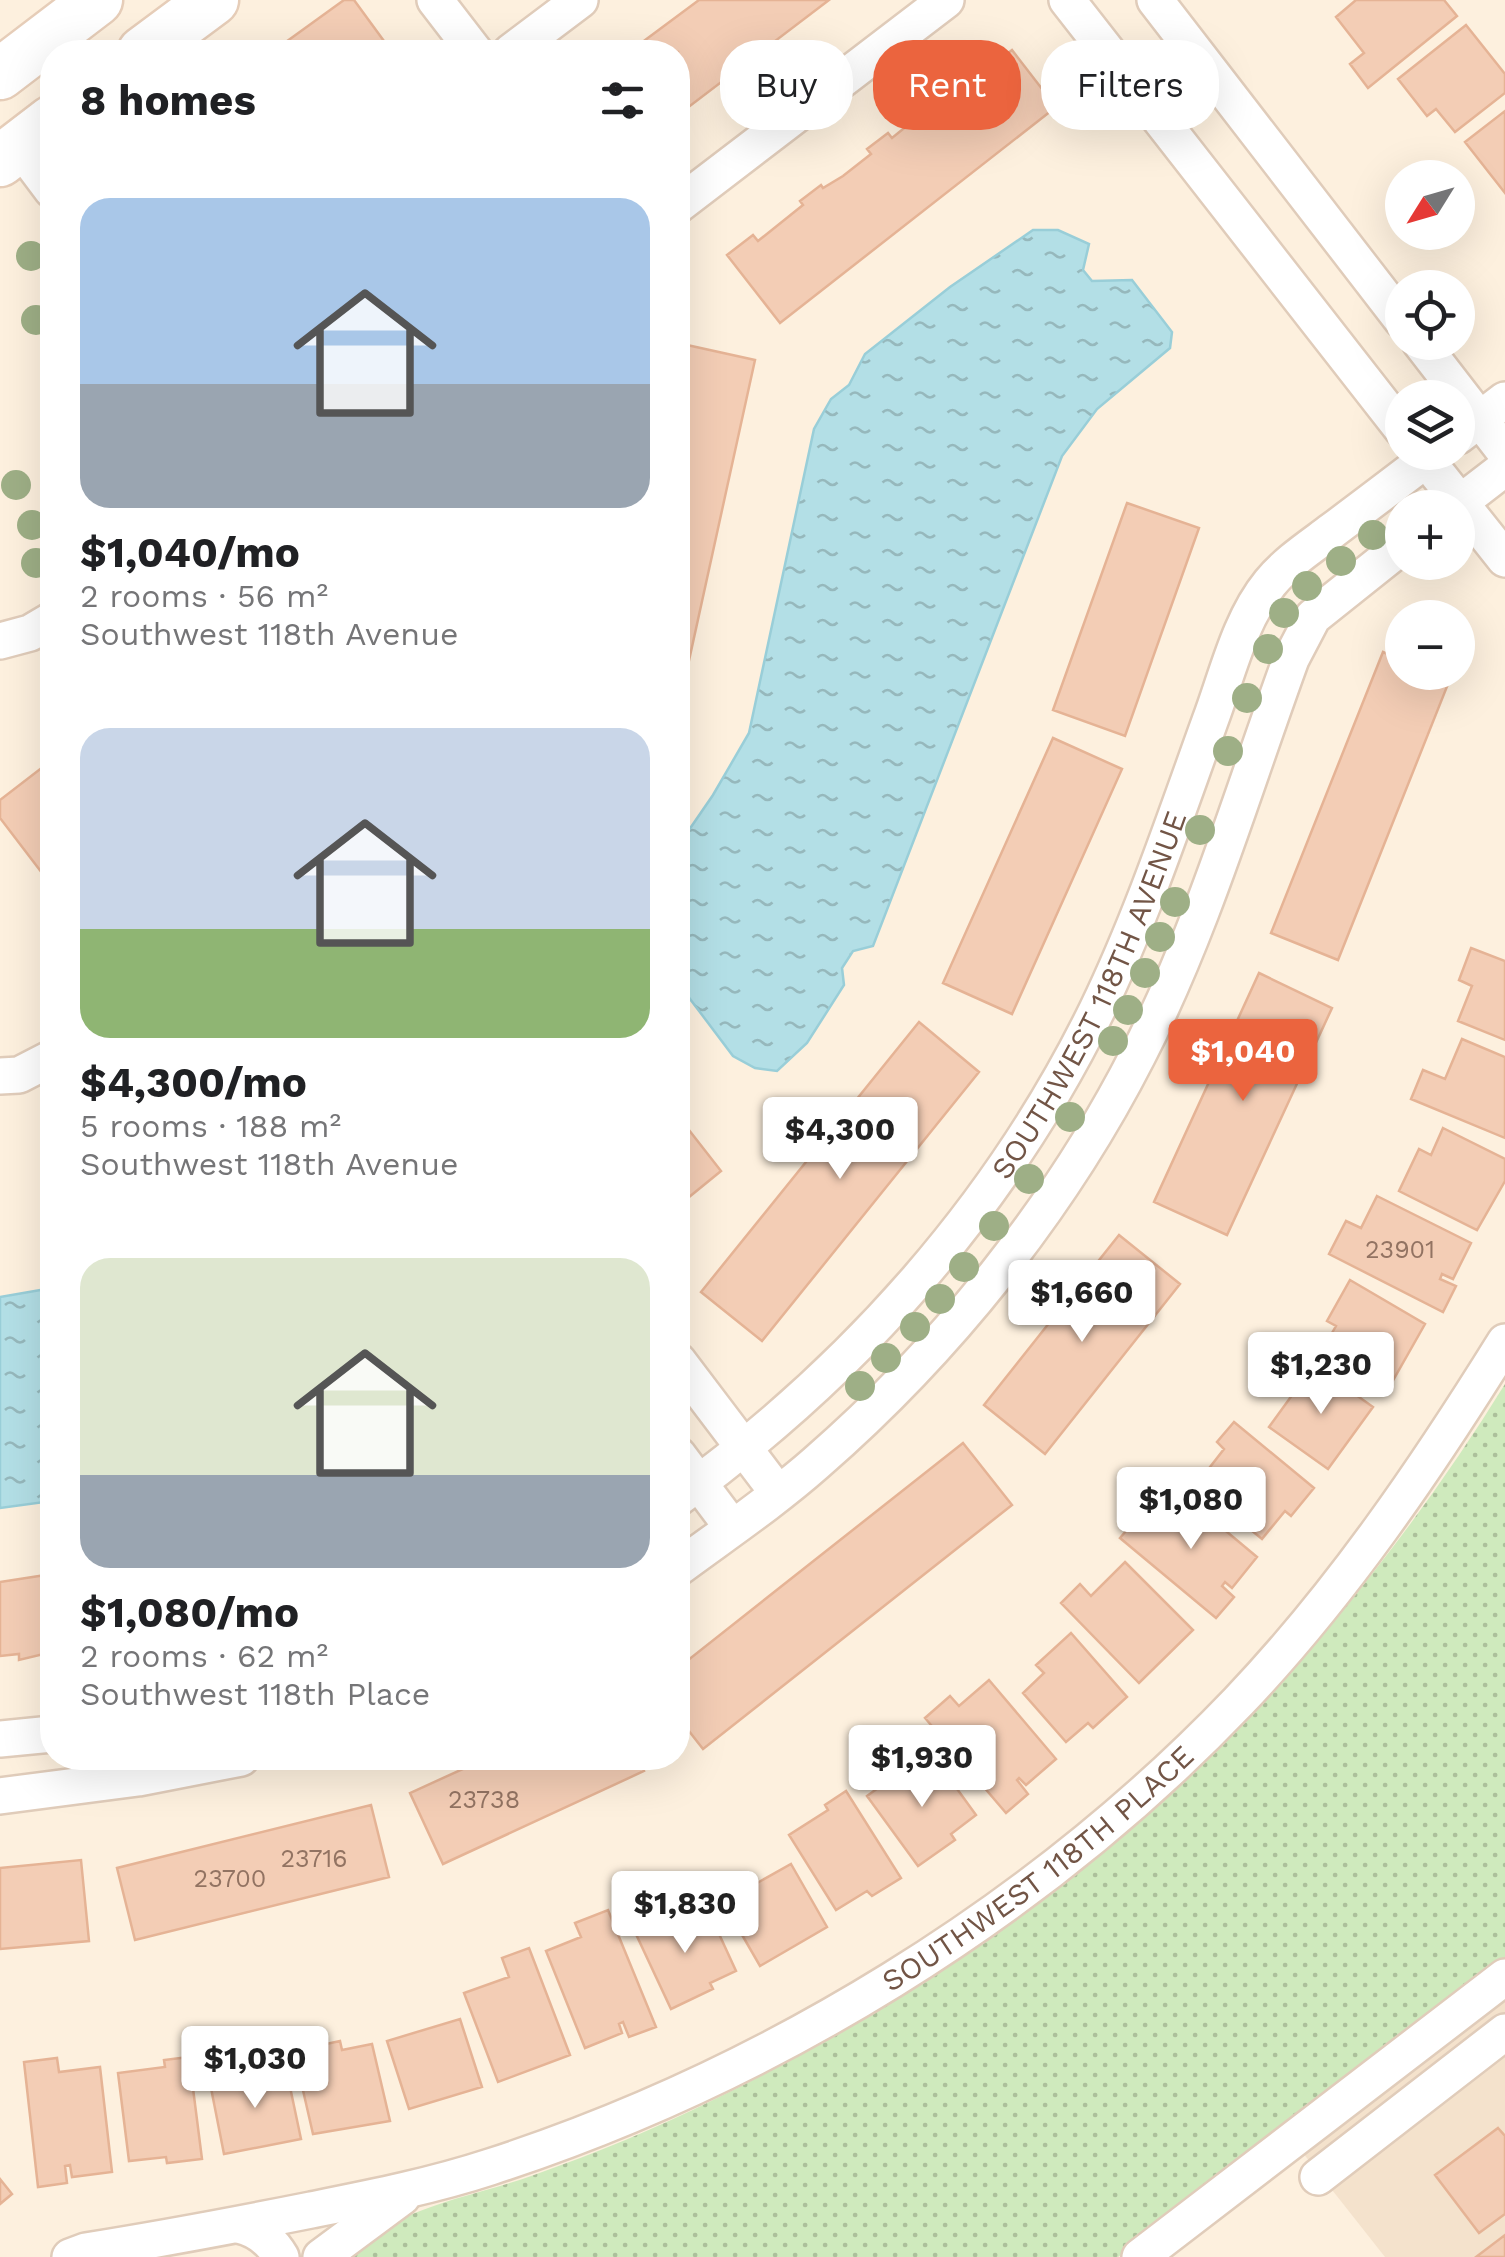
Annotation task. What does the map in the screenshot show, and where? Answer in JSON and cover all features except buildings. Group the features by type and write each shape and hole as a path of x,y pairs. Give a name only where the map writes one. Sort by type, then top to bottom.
{"street":[{"path":"45,40 97,0"},
{"path":"159,40 213,0"},
{"path":"435,0 466,40"},
{"path":"527,40 580,0"},
{"path":"690,197 946,0"},
{"path":"1066,0 1385,408"},
{"path":"1155,0 1385,298"},
{"path":"0,74 40,43"},
{"path":"24,143 40,170"},
{"path":"1434,360 1505,452"},
{"path":"1475,491 1505,468"},
{"name":"SOUTHWEST 118TH AVENUE","path":"690,1476 745,1449 834,1369 927,1271 968,1220 1043,1106 1122,956 1241,637 1264,590 1309,548 1409,470"},
{"path":"1475,525 1505,559"},
{"name":"SOUTHWEST 118TH AVENUE","path":"690,1559 835,1446 908,1374 967,1309 1068,1172 1133,1065 1180,961 1306,626 1322,608 1385,559"},
{"path":"0,641 40,629"},
{"path":"0,1076 19,1075 40,1064"},
{"name":"SOUTHWEST 118TH PLACE","path":"70,2257 411,2190 489,2168 570,2139 744,2064 896,1977 1054,1866 1191,1749 1336,1589 1412,1486 1505,1342"},
{"path":"690,1377 778,1493"},
{"path":"690,1483 732,1528"},
{"path":"0,1739 40,1735"},
{"path":"0,1796 179,1770"},
{"path":"1140,2257 1500,1990"},
{"path":"1318,2178 1505,2032"},
{"name":"SOUTHWEST 118TH PLACE","path":"321,2257 411,2190"},
{"path":"238,2225 252,2228 273,2243 280,2257"}],"shaded area":[{"path":"1505,1959 1505,2257 1385,2257 1284,2129"}],"green space":[{"path":"1505,1384 1505,1959 1118,2257 350,2257 405,2217 580,2158 715,2099 836,2035 951,1963 1060,1885 1162,1799 1258,1705 1347,1605 1429,1498"}],"water":[{"path":"1033,230 1058,230 1089,244 1083,270 1092,281 1132,280 1172,332 1170,348 1097,409 1062,456 873,946 853,951 842,968 844,985 807,1043 777,1071 755,1068 733,1056 690,999 690,829 749,733 814,429 831,399 849,385 865,354 950,287"},
{"path":"40,1290 40,1503 0,1508 0,1297"}]}
